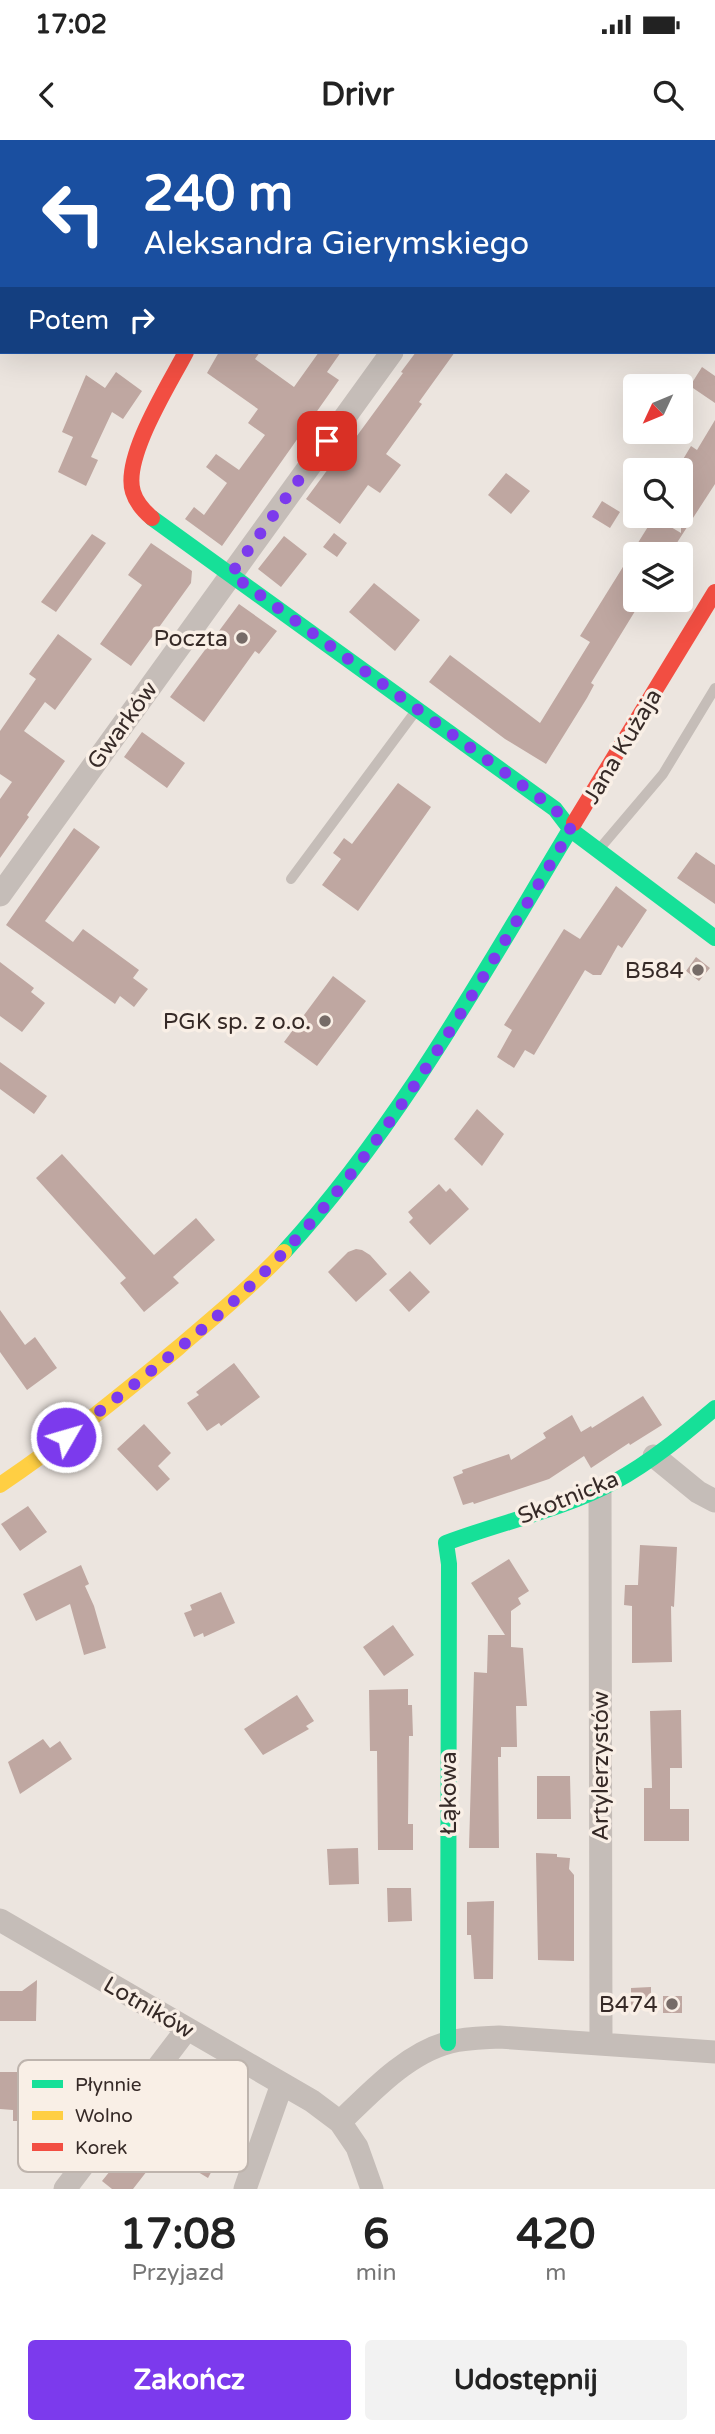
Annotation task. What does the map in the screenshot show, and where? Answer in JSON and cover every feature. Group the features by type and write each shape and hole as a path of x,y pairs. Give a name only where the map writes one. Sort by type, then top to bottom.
{"street":[{"path":"185,354 145,433 131,469 132,492 149,516 555,809 571,830 597,851 715,938"},
{"name":"Gwarków","path":"0,895 391,354"},
{"name":"Jana Kużaja","path":"0,1485 29,1466 132,1386 207,1324 285,1251 321,1210 397,1112 715,593"},
{"name":"Skotnicka","path":"446,1544 475,1531 560,1505 600,1489 654,1456 715,1408"},
{"path":"654,1456 698,1492 715,1501"},
{"name":"Artylerzystów","path":"600,1489 601,2044"},
{"name":"Łąkowa","path":"446,1544 449,1564 448,2043"},
{"name":"Lotników","path":"0,1920 241,2060"},
{"path":"163,2060 187,2029"},
{"path":"340,2122 396,2071 421,2055 448,2043 473,2038 499,2037 715,2052"},
{"name":"Lotników","path":"248,2064 312,2101 340,2122 357,2147 372,2189"},
{"path":"245,2189 282,2084"},
{"path":"65,2189 78,2172"}],"lane":[{"path":"597,851 663,774 715,688"},
{"path":"291,879 417,709"}],"building":[{"path":"218,354 259,354 255,359 294,387 318,354 340,354 327,372 339,380 222,546 185,519 194,507 204,515 227,483 206,467 216,454 239,470 265,435 248,423 258,409 207,373"},
{"path":"414,354 454,354 386,454 401,465 380,493 368,485 340,524 306,499 345,446 348,448 403,373 401,372"},
{"path":"702,367 715,376 715,403 693,388 693,381"},
{"path":"116,372 142,391 123,419 112,412 91,457 98,460 86,486 58,472 73,437 62,432 86,375 105,388"},
{"path":"715,420 715,484 693,518 693,458 684,458 691,446 697,450"},
{"path":"506,473 530,491 511,514 488,495"},
{"path":"602,501 620,512 610,528 592,517"},
{"path":"647,528 673,528 681,533 681,528 686,528 677,542 638,542"},
{"path":"334,533 347,543 337,557 323,547"},
{"path":"92,534 106,543 56,612 41,602"},
{"path":"284,536 307,554 281,587 258,569"},
{"path":"151,543 192,571 191,583 131,666 100,644 142,585 128,575"},
{"path":"623,567 623,612 634,612 591,683 594,685 587,698 546,764 505,739 429,682 450,655 540,723 590,642 580,636"},
{"path":"374,583 420,620 395,651 349,612"},
{"path":"239,604 277,631 259,654 255,651 204,722 170,697"},
{"path":"58,634 92,659 55,710 45,702 24,731 65,761 0,858 0,799 12,782 0,774 0,731 36,679 29,674"},
{"path":"142,732 185,763 167,788 124,757"},
{"path":"398,783 431,807 358,911 322,885 341,859 333,853 344,838 352,844"},
{"path":"74,828 100,847 45,921 73,942 83,929 139,970 133,978 148,989 134,1007 120,996 115,1004 6,925"},
{"path":"696,852 715,865 715,904 677,878"},
{"path":"616,886 647,910 622,948 618,945 601,975 593,975 585,970 534,1055 525,1050 514,1068 497,1057 512,1030 504,1025 564,929 580,939"},
{"name":"B584","path":"696,957 710,968 699,981 686,971"},
{"path":"0,962 34,988 31,992 45,1003 22,1032 0,1016"},
{"name":"PGK sp. z o.o.","path":"333,976 366,1001 317,1066 284,1042"},
{"path":"0,1062 47,1096 34,1114 0,1089"},
{"path":"477,1109 504,1134 482,1166 454,1139"},
{"path":"62,1154 154,1255 196,1218 215,1240 173,1277 179,1283 144,1312 120,1283 126,1278 36,1178"},
{"path":"439,1184 446,1192 450,1188 469,1209 430,1245 409,1222 413,1218 408,1212"},
{"path":"356,1249 370,1255 387,1274 356,1302 328,1272 348,1252"},
{"path":"410,1271 430,1292 409,1312 389,1290"},
{"path":"0,1310 25,1345 35,1337 57,1368 27,1390 0,1352"},
{"path":"234,1363 260,1397 221,1426 219,1423 207,1431 187,1403 199,1395 196,1392"},
{"path":"643,1396 662,1425 630,1445 629,1443 591,1468 584,1456 549,1479 474,1504 463,1505 453,1477 463,1473 462,1470 509,1454 511,1460 546,1438 543,1433 572,1415 581,1432 591,1426 592,1428"},
{"path":"144,1424 171,1453 158,1466 170,1479 157,1491 117,1449"},
{"path":"28,1506 47,1532 20,1551 1,1524"},
{"path":"640,1545 677,1547 674,1607 671,1606 672,1662 632,1663 632,1606 624,1605 625,1585 638,1585"},
{"path":"509,1559 529,1591 518,1598 521,1604 511,1611 511,1647 523,1648 527,1706 516,1706 517,1747 501,1747 501,1757 498,1757 499,1848 469,1848 474,1672 487,1673 488,1635 505,1635 471,1583"},
{"path":"81,1565 89,1584 85,1586 94,1606 106,1648 84,1655 70,1604 36,1621 23,1594"},
{"path":"221,1592 235,1623 204,1637 203,1633 194,1637 184,1613 192,1610 190,1605"},
{"path":"393,1625 414,1655 384,1676 363,1647"},
{"path":"408,1689 408,1705 412,1705 413,1736 409,1736 408,1824 413,1824 413,1850 378,1850 377,1751 370,1751 369,1690"},
{"path":"297,1695 314,1721 306,1726 309,1729 263,1755 244,1729"},
{"path":"681,1710 682,1768 670,1768 670,1809 689,1809 689,1841 644,1841 644,1788 652,1788 650,1711"},
{"path":"43,1739 50,1748 60,1741 72,1759 20,1794 8,1762"},
{"path":"537,1776 570,1776 571,1819 537,1819"},
{"path":"358,1848 359,1884 329,1885 327,1849"},
{"path":"536,1853 570,1858 569,1869 574,1875 574,1961 538,1960"},
{"path":"387,1888 411,1888 412,1921 388,1922"},
{"path":"494,1901 493,1979 474,1979 471,1935 467,1935 467,1902"},
{"path":"37,1980 36,2021 0,2021 0,1991 22,1991"},
{"path":"651,1987 651,2009 631,2009 631,1988"},
{"name":"B474","path":"663,1996 682,1996 682,2013 663,2013"},
{"path":"0,2072 18,2072 18,2121 13,2121 13,2110 0,2109"},
{"path":"109,2172 146,2172 133,2189 112,2189 102,2181"},
{"path":"198,2172 211,2172 208,2178"}],"traffic: fast":[{"path":"152,518 555,809 571,830 715,938"},
{"path":"284,1252 326,1203 404,1099 474,990 574,823"},
{"path":"448,2043 449,1564 446,1543 552,1508 614,1482 654,1457 715,1408"}],"traffic: slow":[{"path":"0,1485 68,1436 156,1366 232,1302 284,1252"}],"traffic: jam":[{"path":"152,518 133,492 131,477 134,460 149,421 185,354"},
{"path":"574,823 715,592"}],"place":[{"name":"Poczta","path":"242,638"},
{"name":"B584","path":"698,970"},
{"name":"PGK sp. z o.o.","path":"325,1021"},
{"name":"B474","path":"672,2004"}],"route":[{"path":"66,1437 132,1386 249,1287 321,1210 397,1112 571,830 555,809 231,574 327,441"}]}
